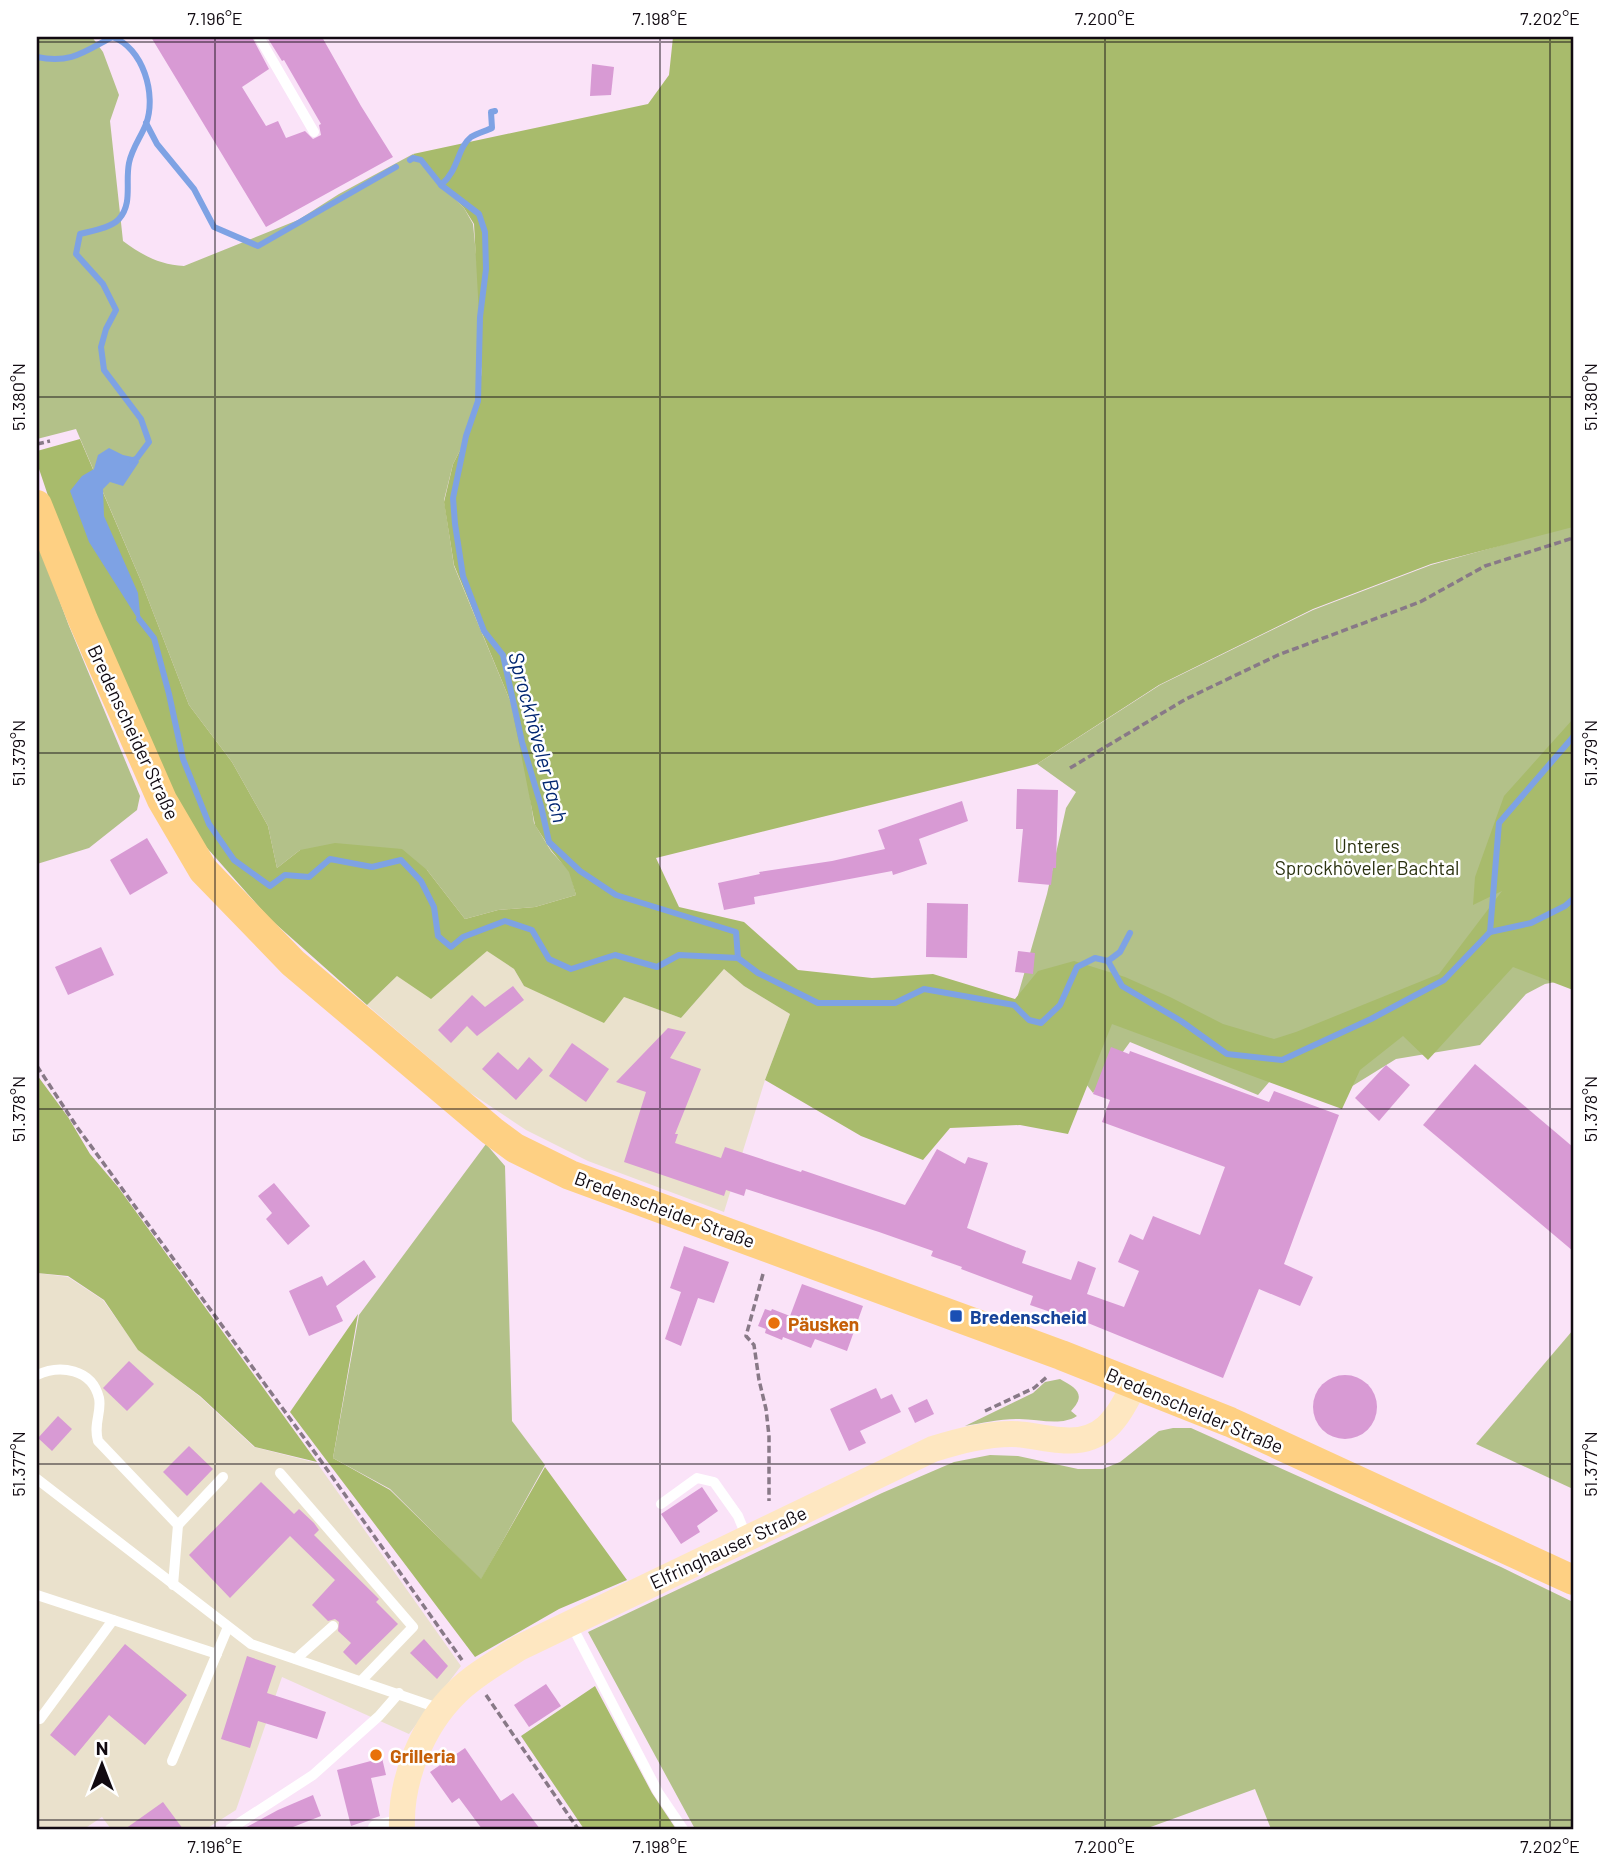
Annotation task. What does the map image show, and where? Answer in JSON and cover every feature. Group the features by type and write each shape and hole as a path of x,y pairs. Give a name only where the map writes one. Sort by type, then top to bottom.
{"main road":[{"name":"Bredenscheider Straße","path":"37,505 83,620 162,800 203,870 293,963 515,1148 569,1175 1061,1354 1230,1422 1573,1580"},
{"name":"Elfringhauser Straße","path":"394,1828 410,1772 423,1740 442,1709 474,1677 519,1648 933,1450 959,1441 1013,1434 1062,1441 1082,1440 1101,1433 1117,1419 1135,1384"}],"lane":[{"path":"259,37 314,132"},
{"path":"37,1375 55,1368 72,1369 93,1385 99,1399 95,1424 98,1441 178,1525"},
{"path":"280,1473 413,1627 361,1681"},
{"path":"173,1585 178,1525 223,1477"},
{"path":"661,1504 697,1478 714,1482 738,1516 759,1533"},
{"path":"37,1479 251,1644 442,1709"},
{"path":"37,1595 217,1654"},
{"path":"40,1719 113,1620"},
{"path":"570,1622 658,1792 683,1829"},
{"path":"296,1659 333,1626"},
{"path":"172,1761 228,1627"},
{"path":"230,1829 313,1774 379,1716 400,1693"}],"path":[{"path":"37,444 50,442"},
{"path":"1070,768 1186,699 1278,655 1420,601 1485,566 1573,539"},
{"path":"37,1066 77,1127 321,1461 578,1829"},
{"path":"759,1533 769,1436 754,1345 746,1336 769,1248"},
{"path":"976,1415 1034,1388 1052,1373 1061,1354"}],"shaded area":[{"path":"487,950 514,969 524,986 624,997 681,1018 724,969 744,986 790,1014 765,1080 724,1212 588,1161 526,1130 469,1092 367,1005 397,976 462,972"},
{"path":"37,1273 68,1277 103,1300 138,1349 199,1396 254,1447 317,1463 461,1666 409,1734 282,1677 236,1810 206,1829 111,1829 102,1817 84,1829 37,1829"}],"green space":[{"path":"92,37 103,52 119,95 110,121 123,241 152,258 167,264 184,266 298,220 339,194 413,154 464,208 473,224 480,294 482,367 477,411 453,464 444,500 454,566 511,703 526,770 534,823 551,851 570,872 576,895 535,907 498,910 465,919 427,870 300,850 277,868 268,826 232,762 189,705 141,581 76,429 37,439 37,38"},
{"path":"673,37 1573,37 1573,527 1431,564 1313,609 1159,685 1037,764 656,858 679,907 744,922 798,970 872,978 933,974 1015,999 1038,971 1074,961 1125,977 1223,1024 1274,1039 1439,974 1502,891 1473,905 1475,877 1504,796 1573,719 1573,990 1513,967 1428,1060 1403,1036 1360,1070 1342,1109 1112,1024 1068,1134 1020,1125 950,1128 923,1160 861,1136 765,1080 790,1014 744,986 724,969 681,1018 624,997 604,1023 524,986 514,969 487,951 431,999 397,976 367,1005 269,918 192,831 124,693 65,546 37,463 37,451 80,439 141,581 189,705 232,762 268,826 277,868 300,850 335,843 402,849 427,870 465,919 498,910 535,907 576,895 569,872 535,825 511,703 454,565 444,502 453,464 477,411 482,368 474,224 464,208 413,154 648,104 669,75"},
{"name":"Unteres Sprockhöveler Bachtal","path":"1573,525 1573,905 1566,980 1545,984 1526,994 1480,1045 1396,1059 1333,1098 1276,1074 1258,1095 1130,1042 1093,1093 1060,1050 1016,1002 1047,894 1066,808 1076,792 1037,764 1160,685 1313,610 1431,565"},
{"path":"37,540 69,626 140,796 137,810 89,848 37,864"},
{"path":"37,1075 68,1117 90,1154 118,1187 317,1462 255,1447 200,1396 138,1350 104,1300 68,1276 37,1273"},
{"path":"486,1144 505,1166 512,1421 545,1465 481,1580 390,1489 333,1458 359,1315"},
{"path":"358,1314 333,1458 390,1490 481,1579 545,1467 627,1580 559,1609 475,1657 290,1412"},
{"path":"1573,1330 1573,1489 1476,1444"},
{"path":"1060,1379 1078,1392 1078,1400 1071,1411 1077,1416 1056,1422 1010,1419 965,1426 1033,1393 1045,1382"},
{"path":"1191,1428 1573,1602 1573,1829 1271,1829 1255,1789 1145,1829 695,1829 588,1632 882,1493 954,1462 990,1455 1018,1456 1078,1469 1103,1469 1120,1462 1159,1431"},
{"path":"595,1686 652,1793 676,1829 584,1829 521,1736"}],"water":[{"path":"109,448 137,458 139,462 123,486 110,482 103,489 104,516 138,593 141,624 89,542 70,491 82,476 94,469 98,455"}],"building":[{"path":"151,37 252,37 269,69 242,87 266,126 278,121 286,138 305,131 313,139 321,135 321,124 284,60 282,61 267,37 322,37 393,157 266,227"},
{"path":"592,64 614,67 611,95 590,96"},
{"path":"1017,789 1058,790 1056,868 1053,868 1051,885 1018,882 1023,829 1016,829"},
{"path":"962,801 968,821 919,839 927,864 893,875 892,871 754,897 755,904 724,910 718,883 760,874 759,872 832,861 885,849 878,830"},
{"path":"147,838 168,873 130,895 110,860"},
{"path":"927,903 968,904 967,958 926,957"},
{"path":"101,947 114,975 68,995 55,967"},
{"path":"1018,951 1035,953 1033,974 1015,972"},
{"path":"513,986 524,1000 477,1036 467,1026 451,1043 438,1030 472,995 485,1007"},
{"path":"668,1028 686,1032 670,1058 701,1069 675,1134 678,1134 675,1143 721,1158 725,1147 905,1205 937,1149 965,1164 968,1157 988,1163 967,1228 1026,1251 1022,1263 1071,1280 1078,1261 1096,1268 1087,1294 1124,1307 1139,1271 1118,1262 1130,1234 1143,1240 1153,1216 1200,1235 1225,1167 1102,1122 1110,1100 1093,1094 1111,1047 1129,1054 1130,1051 1269,1102 1274,1091 1339,1115 1284,1264 1313,1277 1300,1306 1259,1289 1223,1378 1078,1319 1077,1321 1030,1305 1033,1296 931,1256 933,1251 746,1189 744,1196 726,1190 724,1196 624,1162 646,1092 616,1082"},
{"path":"572,1043 609,1069 586,1102 549,1076"},
{"path":"498,1052 518,1070 529,1057 543,1070 516,1100 482,1069"},
{"path":"1475,1064 1573,1147 1573,1251 1423,1125"},
{"path":"1386,1065 1410,1085 1379,1121 1355,1098"},
{"path":"274,1183 310,1226 288,1245 266,1219 272,1213 258,1196"},
{"path":"684,1246 729,1262 714,1303 698,1298 681,1346 665,1339 681,1292 670,1288"},
{"path":"364,1260 376,1277 336,1306 343,1321 309,1336 289,1291 322,1276 327,1286"},
{"path":"802,1284 863,1306 847,1351 815,1339 811,1348 783,1337 782,1340 765,1333 766,1329 758,1326 765,1309 790,1316"},
{"path":"129,1361 154,1384 127,1411 103,1388"},
{"path":"1345,1375 1363,1381 1371,1389 1377,1407 1371,1425 1363,1433 1345,1439 1327,1433 1319,1425 1313,1407 1319,1389 1327,1381"},
{"path":"876,1388 881,1399 892,1394 901,1412 860,1431 866,1443 849,1451 830,1409"},
{"path":"927,1399 934,1414 915,1423 908,1408"},
{"path":"58,1416 72,1429 52,1451 38,1438"},
{"path":"189,1446 213,1469 187,1496 163,1472"},
{"path":"261,1482 294,1514 299,1509 314,1523 319,1530 314,1535 379,1599 376,1602 398,1624 356,1665 343,1652 351,1643 338,1631 339,1622 335,1619 328,1621 312,1605 335,1580 290,1536 230,1598 189,1555"},
{"path":"702,1487 718,1511 697,1526 700,1532 681,1544 661,1514"},
{"path":"424,1639 448,1666 437,1679 410,1653"},
{"path":"125,1644 187,1695 145,1745 109,1715 75,1756 50,1735"},
{"path":"247,1656 276,1666 267,1693 326,1712 317,1739 258,1721 250,1748 221,1739"},
{"path":"546,1684 561,1706 529,1727 514,1705"},
{"path":"465,1748 501,1801 513,1793 540,1829 482,1829 459,1798 452,1803 430,1772"},
{"path":"382,1758 386,1775 371,1778 380,1816 351,1826 337,1770"},
{"path":"313,1795 321,1816 288,1829 243,1829 278,1810"},
{"path":"163,1802 183,1829 125,1829"}],"waterway":[{"name":"Sprockhöveler Bach","path":"37,57 68,58 112,37 123,42 132,51 145,73 150,100 149,112 130,158 126,206 119,219 111,225 80,234 76,254 103,284 116,310 106,329 101,347 104,370 141,419 149,442 132,461"},
{"path":"441,185 451,173 466,142 492,128 491,112 495,111"},
{"name":"Sprockhöveler Bach","path":"146,123 157,144 194,189 214,227 258,246 396,167"},
{"name":"Sprockhöveler Bach","path":"410,160 421,160 441,185 479,214 485,232 486,269 480,317 478,401 466,436 453,498 455,524 463,576 484,631 503,655 522,742 549,842 580,871 616,895 736,932 738,958"},
{"name":"Sprockhöveler Bach","path":"139,619 154,638 183,759 209,824 234,860 270,886 285,875 309,877 330,859 372,867 401,860 421,881 434,907 438,936 451,947 463,937 505,921 532,930 549,959 571,969 615,955 657,967 679,955 738,958 758,973 818,1003 895,1003 924,989 1014,1005 1029,1020 1041,1023 1060,1005 1077,967 1095,958 1108,961 1122,986 1181,1021 1227,1054 1282,1060 1371,1019 1444,980 1490,932 1531,923 1565,906 1573,899"},
{"path":"1490,932 1499,823 1573,737"},
{"path":"1108,961 1120,952 1130,933"}],"place":[{"name":"Bredenscheid","path":"956,1316"},
{"name":"Päusken","path":"774,1323"},
{"name":"Grilleria","path":"376,1755"}]}
